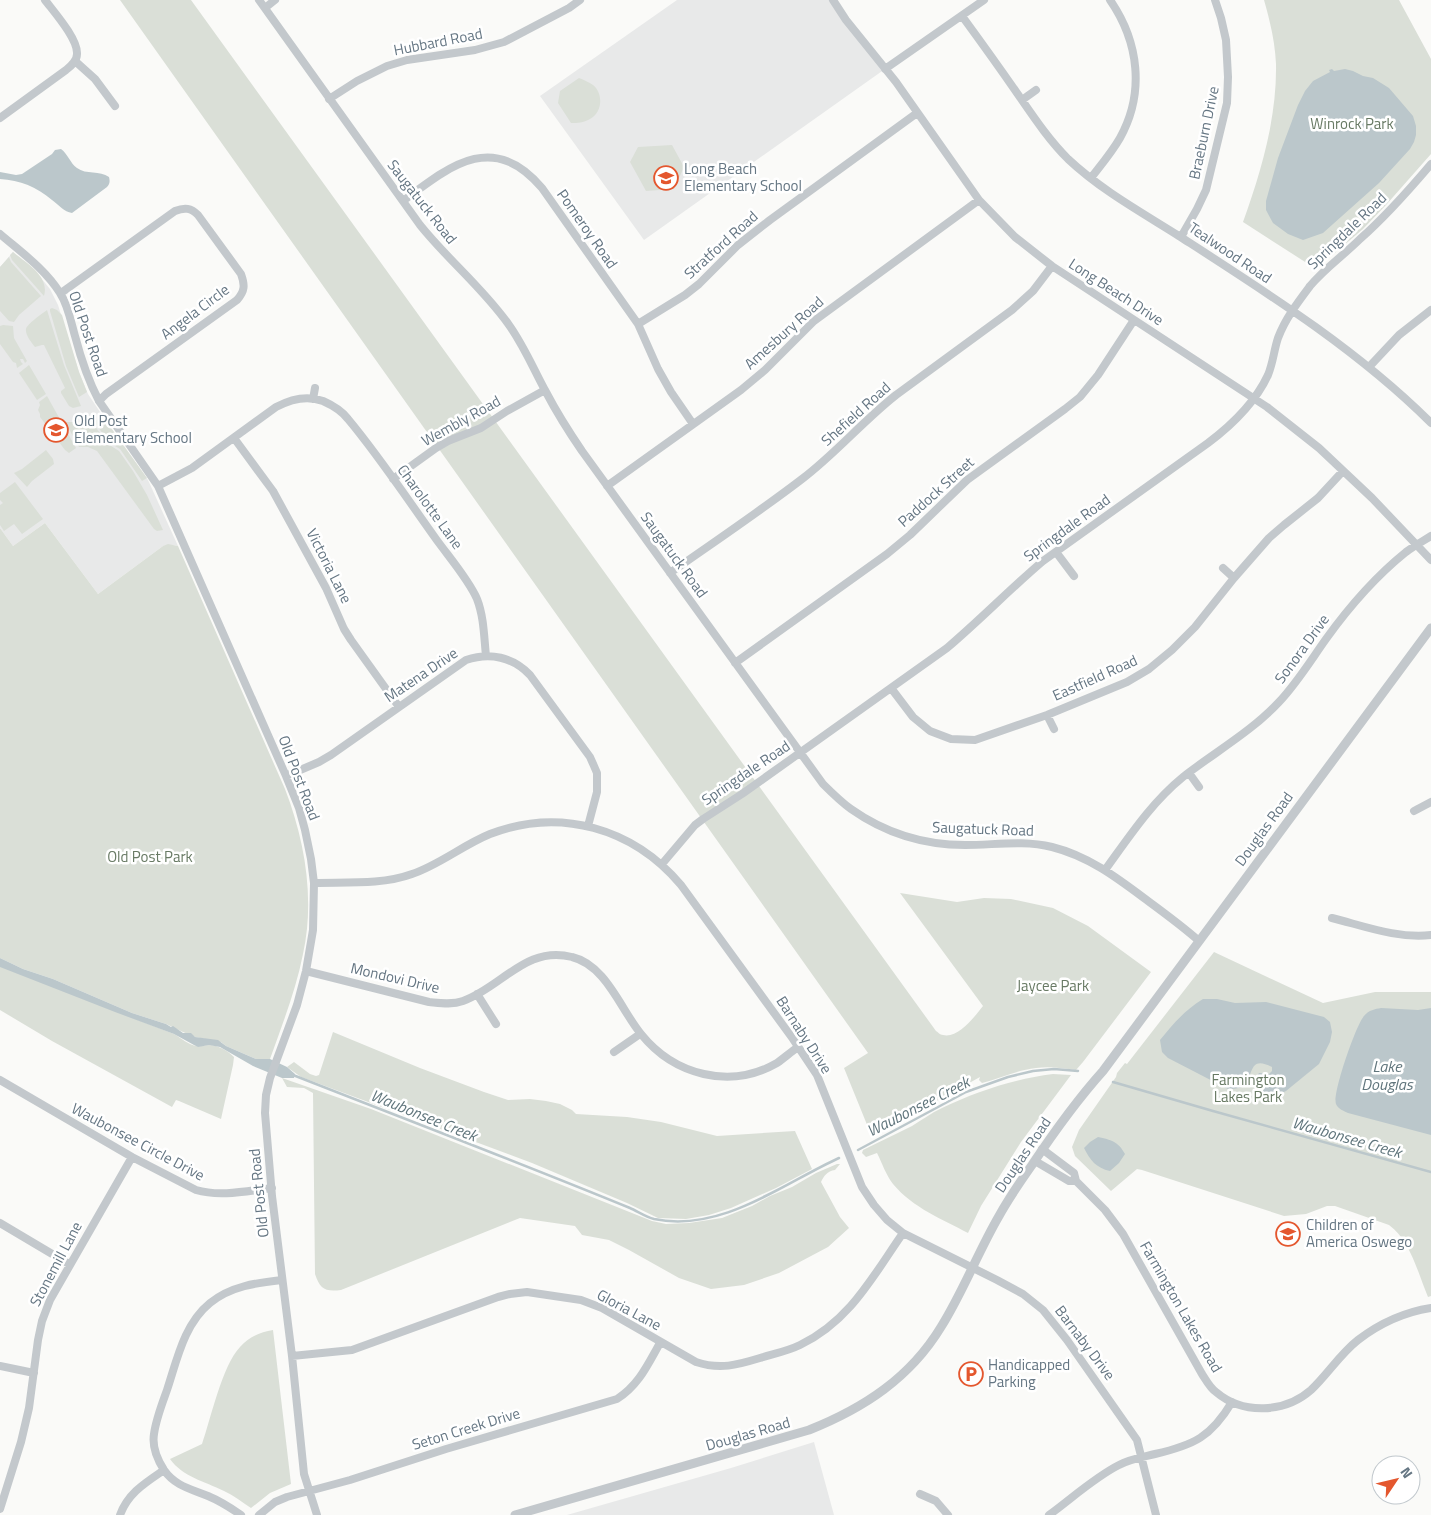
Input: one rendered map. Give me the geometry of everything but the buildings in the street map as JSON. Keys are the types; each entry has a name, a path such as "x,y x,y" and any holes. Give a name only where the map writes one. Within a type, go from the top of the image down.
{"street":[{"path":"0,118 66,70 75,61 77,53 72,39 45,0"},
{"name":"Saugatuck Road","path":"259,0 437,246 477,285 509,326 524,348 564,424 823,784 851,809 882,828 911,838 940,844 966,845 1012,842 1050,847 1069,852 1105,870 1198,940"},
{"path":"265,8 276,0"},
{"name":"Hubbard Road","path":"329,99 357,80 387,66 407,60 475,50 504,42 569,8 580,0"},
{"name":"Long Beach Drive","path":"833,0 979,200 1015,237 1052,266 1254,398 1319,448 1372,498 1431,560"},
{"path":"885,69 984,0"},
{"path":"1091,178 1121,137 1135,100 1136,74 1129,35 1121,15 1110,0"},
{"name":"Braeburn Drive","path":"1181,237 1206,190 1227,103 1226,40 1222,20 1214,0"},
{"name":"Tealwood Road","path":"962,16 1022,100 1067,158 1123,202 1181,237 1325,333 1369,367 1431,423"},
{"path":"75,61 95,78 115,106"},
{"path":"1022,100 1036,90"},
{"name":"Stratford Road","path":"638,324 699,284 738,245 762,226 917,113"},
{"name":"Pomeroy Road","path":"403,201 445,172 467,160 488,158 511,162 531,176 542,188 638,324 667,384 693,424"},
{"name":"Springdale Road","path":"662,864 695,825 891,688 968,630 1026,575 1217,436 1238,418 1254,398 1269,373 1279,337 1292,311 1310,286 1376,224 1431,164"},
{"path":"1424,172 1431,179"},
{"name":"Amesbury Road","path":"607,486 741,390 765,370 814,321 979,200"},
{"name":"Angela Circle","path":"61,294 181,208 194,210 241,274 244,282 244,288 237,300 106,394 99,401"},
{"name":"Old Post Road","path":"0,234 46,274 61,294 66,304 86,373 99,401 158,486 286,776 299,808 305,830 314,884 314,930 297,1005 270,1078 265,1113 304,1474 308,1492 317,1515"},
{"name":"Shefield Road","path":"670,573 801,480 896,395 1012,310 1033,291 1052,266"},
{"path":"1369,367 1400,335 1431,310"},
{"name":"Paddock Street","path":"736,663 886,554 910,535 973,475 1067,408 1094,381 1134,320"},
{"path":"158,486 184,473 276,407 287,401 313,398 315,388"},
{"name":"Wembly Road","path":"393,479 436,448 448,441 481,428 545,390"},
{"name":"Charolotte Lane","path":"313,398 330,404 343,414 393,479 476,596 483,621 486,656"},
{"name":"Victoria Lane","path":"234,438 273,491 326,588 344,629 399,707"},
{"name":"Eastfield Road","path":"891,688 912,717 930,731 951,738 975,740 1047,715 1127,682 1148,670 1172,650 1195,627 1269,538 1313,502 1343,471"},
{"name":"Sonora Drive","path":"1105,870 1137,825 1160,798 1189,773 1243,734 1272,710 1354,602 1407,551 1431,536"},
{"path":"1056,552 1074,576"},
{"path":"1223,568 1234,578"},
{"name":"Douglas Road","path":"515,1515 809,1430 847,1414 884,1391 896,1381 920,1356 942,1326 998,1216 1042,1149 1103,1071 1198,940 1431,628"},
{"name":"Matena Drive","path":"286,776 331,755 458,664 466,660 486,656 505,659 524,669 536,682 590,757 597,773 597,792 588,826"},
{"name":"Eastfield Road","path":"1047,715 1054,729"},
{"path":"1189,773 1198,787"},
{"path":"1414,811 1431,802"},
{"name":"Barnaby Drive","path":"314,884 382,880 412,874 478,839 496,832 519,825 554,822 588,826 615,835 639,848 662,864 681,885 817,1075 862,1187 874,1205 886,1220 903,1232 1024,1294 1043,1310 1067,1340 1137,1440 1156,1515"},
{"path":"1332,918 1401,935 1431,935"},
{"name":"Mondovi Drive","path":"306,971 429,1002 456,1002 477,994 536,958 552,954 574,957 600,974 640,1034 656,1051 676,1065 711,1076 740,1075 758,1071 777,1062 798,1047"},
{"path":"477,994 496,1024"},
{"path":"614,1052 640,1034"},
{"name":"Waubonsee Circle Drive","path":"0,1080 182,1184 206,1193 218,1194 272,1188"},
{"name":"Farmington Lakes Road","path":"1042,1149 1074,1173 1076,1181 1100,1205 1123,1234 1202,1374 1216,1392 1232,1402 1251,1407 1267,1408 1276,1407 1294,1400 1311,1390 1348,1350 1377,1328 1400,1316 1431,1308"},
{"name":"Stonemill Lane","path":"0,1509 4,1485 21,1442 29,1408 42,1321 50,1300 69,1264 132,1157"},
{"name":"Farmington Lakes Road","path":"1035,1161 1068,1181 1076,1181"},
{"path":"0,1224 69,1264"},
{"name":"Gloria Lane","path":"292,1356 352,1350 496,1298 527,1292 581,1300 602,1308 696,1362 720,1367 744,1363 800,1345 828,1328 862,1294 903,1232"},
{"path":"242,1515 223,1503 177,1484 164,1470 158,1460 154,1444 154,1434 183,1340 200,1312 220,1296 247,1284 282,1280"},
{"name":"Seton Creek Drive","path":"259,1515 274,1502 287,1497 617,1398 625,1394 641,1377 660,1343"},
{"path":"0,1366 34,1373"},
{"path":"1050,1515 1118,1466 1142,1456 1181,1448 1199,1440 1223,1416 1232,1402"},
{"path":"120,1515 127,1499 136,1490 164,1470"},
{"path":"920,1494 936,1501 948,1515"}],"shaded area":[{"name":"Long Beach Elementary School","path":"677,0 833,0 885,69 644,240 540,96"},
{"name":"Old Post Elementary School","path":"13,252 36,272 50,289 58,305 79,372 88,394 148,480 178,546 163,546 98,594 45,523 13,546 0,528 0,267"},
{"path":"814,1442 834,1515 567,1515 731,1468"}],"green space":[{"name":"Jaycee Park","path":"120,0 191,0 936,1031 942,1035 954,1034 966,1026 983,1006 900,893 957,902 984,898 1011,899 1053,908 1088,926 1151,972 1076,1070 1051,1067 1036,1068 982,1083 979,1080 980,1077 872,1137 844,1068 868,1053"},
{"name":"Winrock Park","path":"1264,0 1399,0 1431,59 1431,154 1363,229 1316,269 1243,222 1267,144 1276,84 1276,64 1272,32"},
{"path":"579,78 597,89 600,103 597,112 590,119 580,123 571,123 558,103 560,91"},
{"path":"672,145 684,167 674,189 646,191 630,162 638,147"},
{"path":"13,252 30,265 40,276 44,282 44,296 12,260 10,255"},
{"path":"9,257 11,262 41,296 19,315 14,322 9,321 0,311 0,267"},
{"path":"52,308 62,315 87,392 79,397 66,366 50,311"},
{"path":"47,310 64,365 81,406 73,408 69,406 61,393 65,388 44,345 35,347 27,334 26,329 29,324"},
{"path":"0,326 13,326 14,338 27,361 25,363 23,359 20,359 23,364 17,368 16,363 13,362 0,344"},
{"path":"29,365 46,394 37,400 19,373"},
{"path":"47,396 76,448 69,453 40,417 38,410 39,402"},
{"path":"101,417 106,421 147,478 142,481 120,449 110,443 94,422"},
{"path":"89,418 108,444 119,451 133,471 147,495 163,530 157,531 154,529 97,451 88,447 79,447 65,422 78,422"},
{"path":"46,450 53,459 54,464 27,487 14,473"},
{"path":"15,482 43,519 22,534 14,524 4,531 0,525 0,505 3,503 0,500 0,493"},
{"name":"Old Post Park","path":"45,523 98,594 163,546 168,544 178,546 285,789 303,850 308,891 308,912 303,954 297,981 270,1059 256,1059 221,1042 195,1037 166,1024 132,1013 53,979 23,969 0,958 0,528 13,546"},
{"name":"Farmington Lakes Park","path":"1214,952 1323,1003 1375,992 1431,992 1431,1296 1428,1297 1403,1239 1389,1225 1335,1206 1327,1206 1306,1214 1284,1216 1137,1169 1111,1191 1075,1156 1072,1147 1079,1130 1117,1073 1125,1063 1127,1064"},
{"path":"0,966 174,1034 193,1045 212,1045 229,1053 234,1057 221,1119 176,1100 172,1107 0,1010"},
{"path":"333,1032 420,1068 508,1100 530,1099 546,1101 560,1104 576,1114 627,1117 661,1122 717,1136 795,1131 812,1169 776,1188 731,1208 709,1215 686,1219 658,1218 532,1163 301,1077 287,1067 294,1062 310,1074 319,1075"},
{"path":"1053,1074 1071,1075 1021,1142 981,1206 968,1233 909,1200 893,1184 877,1153 866,1157 862,1153 863,1150 912,1126 938,1110 969,1096 1010,1082"},
{"path":"282,1078 371,1109 652,1221 666,1224 722,1218 792,1187 816,1173 840,1164 835,1170 826,1174 821,1182 840,1217 849,1228 828,1247 779,1273 744,1285 711,1289 679,1278 609,1240 582,1235 575,1226 520,1218 341,1290 327,1290 321,1286 315,1274 313,1093 304,1088 287,1087"},
{"path":"273,1330 291,1484 270,1493 251,1508 227,1493 194,1478 181,1470 170,1459 202,1444 222,1379 234,1356 243,1343 259,1334"}],"water":[{"path":"1332,69 1334,71 1345,69 1353,71 1373,78 1389,88 1413,116 1416,135 1410,149 1379,183 1323,233 1303,240 1288,234 1273,223 1266,210 1266,201 1278,158 1305,91 1313,81"},
{"path":"61,149 77,168 109,177 107,187 72,213 64,210 34,188 14,181 0,179 0,172 16,175 22,174 55,150"},
{"path":"0,958 132,1013 171,1027 173,1026 183,1033 191,1033 195,1037 218,1040 226,1046 256,1059 270,1059 287,1067 295,1074 294,1078 282,1078 253,1066 220,1047 209,1045 198,1047 174,1034 0,967"},
{"path":"1203,999 1217,999 1235,1003 1266,1002 1324,1017 1330,1022 1332,1032 1330,1042 1319,1064 1286,1091 1278,1095 1258,1092 1254,1088 1253,1082 1259,1073 1269,1074 1272,1071 1272,1067 1259,1063 1253,1067 1244,1085 1228,1089 1168,1058 1162,1052 1160,1040 1180,1018"},
{"name":"Lake Douglas","path":"1381,1008 1418,1010 1431,1008 1431,1135 1348,1113 1340,1109 1336,1104 1341,1074 1360,1022 1368,1012"},
{"path":"1098,1137 1114,1142 1120,1146 1125,1154 1110,1171 1094,1163 1084,1148"}],"waterway":[{"name":"Waubonsee Creek","path":"858,1150 966,1092 1008,1077 1033,1071 1054,1069 1078,1071"},
{"name":"Waubonsee Creek","path":"293,1075 546,1174 654,1219 679,1221 703,1219 727,1213 750,1204 839,1158"},
{"name":"Waubonsee Creek","path":"1113,1082 1431,1172"}],"place":[{"name":"Long Beach Elementary School","path":"666,178"},
{"name":"Old Post Elementary School","path":"56,430"},
{"name":"Children of America Oswego","path":"1288,1234"},
{"name":"Handicapped Parking","path":"971,1374"}]}
